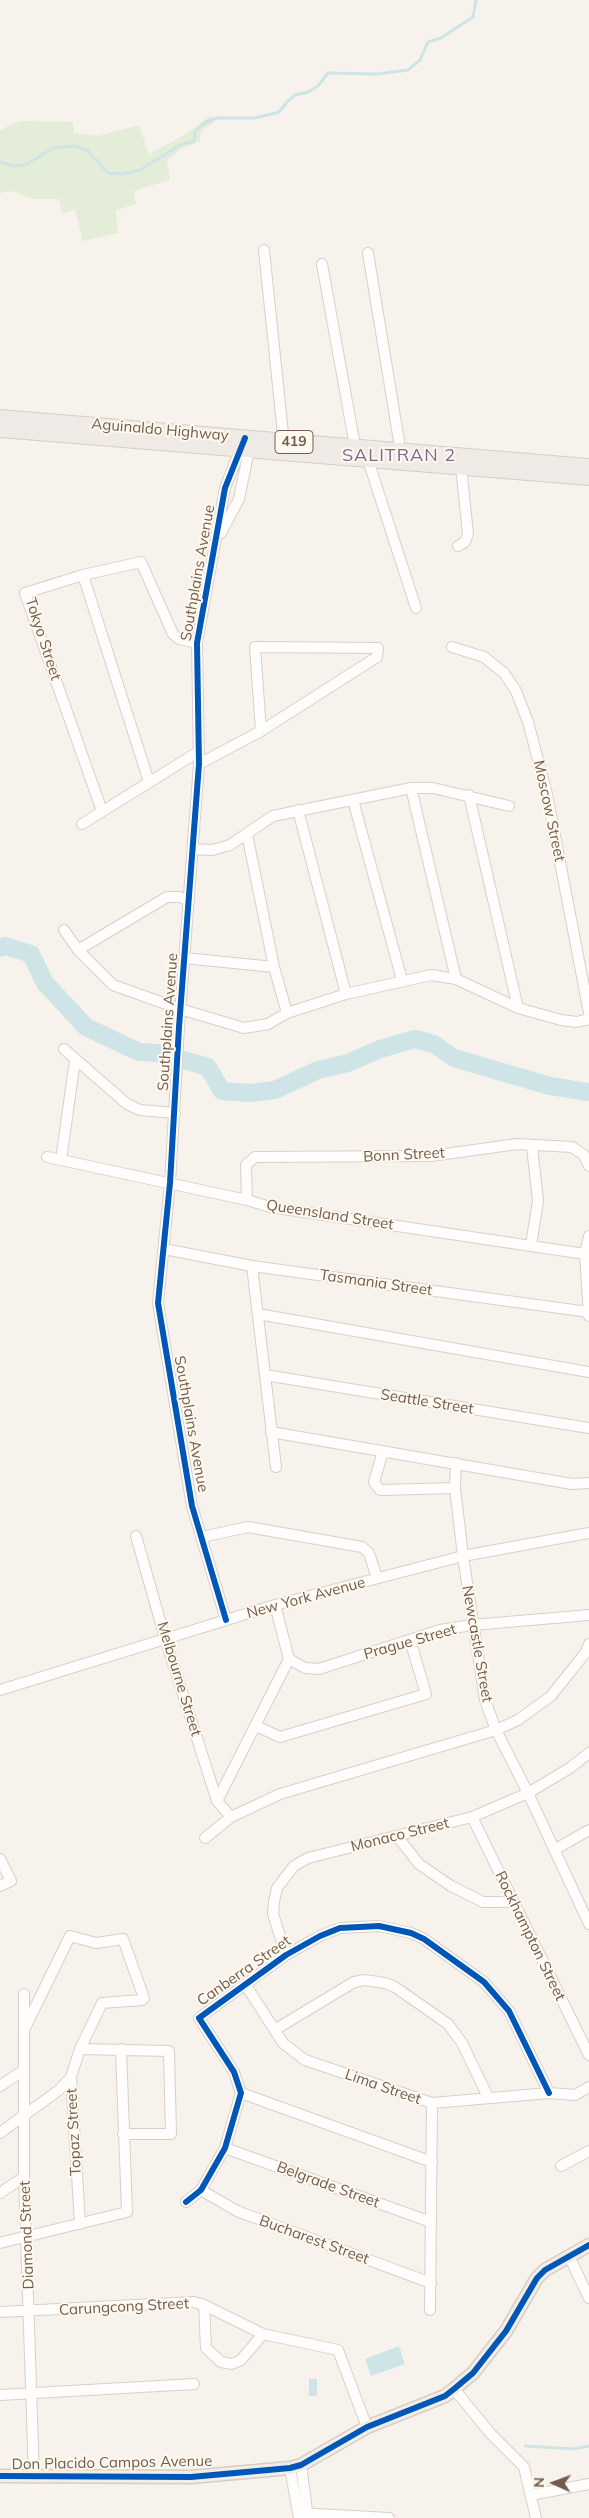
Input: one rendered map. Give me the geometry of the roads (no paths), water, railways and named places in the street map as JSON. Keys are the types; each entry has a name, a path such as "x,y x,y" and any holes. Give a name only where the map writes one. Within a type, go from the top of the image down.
{"highway":[{"name":"Aguinaldo Highway","path":"0,417 245,445"},
{"name":"Aguinaldo Highway","path":"0,430 282,447 355,446 589,466"},
{"name":"Aguinaldo Highway","path":"282,447 368,460 589,478"}],"main road":[{"name":"Don Placido Campos Avenue","path":"0,2476 191,2477 296,2466 367,2427 445,2396 474,2372 506,2331 536,2278 545,2270 589,2245"}],"street":[{"path":"264,250 282,447"},
{"path":"368,253 399,441 398,450"},
{"path":"322,264 355,446"},
{"name":"Southplains Avenue","path":"226,1620 192,1506 158,1303 170,1184 180,1009 199,764 197,643 218,541 225,488 245,445"},
{"name":"Southplains Avenue","path":"218,541 238,499 245,445"},
{"path":"368,460 416,608"},
{"path":"458,546 465,542 468,534 461,467"},
{"name":"Tokyo Street","path":"102,811 25,593 83,575 141,562 174,636 197,643"},
{"path":"83,575 149,782"},
{"path":"199,764 261,731 377,656 378,648 255,647 261,731"},
{"name":"Moscow Street","path":"452,647 484,657 504,673 516,691 528,722 548,794 589,1012"},
{"path":"82,824 198,752"},
{"path":"193,849 220,848 230,845 273,816 411,788 433,788 509,806"},
{"path":"411,788 456,980"},
{"path":"469,795 518,1008"},
{"path":"353,800 402,980"},
{"path":"298,810 346,994"},
{"path":"247,834 274,967 287,1013"},
{"path":"78,950 167,897 180,896 189,901"},
{"path":"64,930 78,950 112,985 180,1009 244,1028 268,1024 287,1013 346,994 430,975 456,980 518,1008 561,1020 576,1022 589,1019"},
{"path":"184,958 274,967"},
{"path":"64,1049 127,1104 140,1110 175,1113"},
{"path":"61,1160 75,1060"},
{"name":"Bonn Street","path":"247,1200 246,1165 255,1157 430,1156 503,1145 572,1147 584,1155 589,1166"},
{"path":"531,1245 538,1201 532,1147"},
{"name":"Queensland Street","path":"47,1157 247,1200 270,1207 585,1254"},
{"path":"589,1236 585,1254 589,1317"},
{"name":"Tasmania Street","path":"164,1249 252,1266 588,1312"},
{"path":"252,1266 276,1467"},
{"path":"258,1314 589,1372"},
{"name":"Seattle Street","path":"265,1375 589,1428"},
{"path":"272,1432 572,1484 589,1483"},
{"path":"383,1452 374,1482 380,1490 455,1488"},
{"name":"Newcastle Street","path":"456,1463 455,1488 463,1556 472,1625 485,1700 496,1730 528,1793 589,1924"},
{"path":"202,1537 248,1527 362,1547 369,1553 377,1578"},
{"name":"New York Avenue","path":"0,1690 275,1605 463,1556 589,1533"},
{"name":"Melbourne Street","path":"136,1536 165,1638 217,1801 231,1816"},
{"path":"217,1801 289,1658 275,1605"},
{"name":"Prague Street","path":"289,1658 305,1668 319,1668 440,1630 472,1625 589,1615"},
{"path":"256,1726 280,1737 426,1694 410,1640"},
{"path":"205,1838 231,1816 280,1794 496,1730 518,1720 551,1696 586,1652 589,1644"},
{"name":"Monaco Street","path":"286,1955 273,1914 277,1888 294,1866 308,1858 472,1816 528,1793 570,1768 589,1754"},
{"name":"Rockhampton Street","path":"472,1816 589,2055"},
{"path":"554,1850 589,1830"},
{"path":"397,1836 420,1864 451,1886 483,1902 513,1902"},
{"path":"0,1859 11,1882 0,1886"},
{"name":"Canberra Street","path":"241,2093 234,2072 199,2018 286,1955 320,1936 340,1928 360,1925 398,1928 424,1939 471,1972 494,1992 509,2011 549,2093"},
{"name":"Topaz Street","path":"25,2028 70,1936 96,1943 123,1939 144,1998 102,2003 80,2049 71,2077 80,2224"},
{"path":"276,2029 354,1982 365,1980 395,1986 448,2024 462,2043 488,2097"},
{"name":"Lima Street","path":"245,1984 276,2029 283,2043 305,2060 432,2103 549,2093 575,2095 589,2087"},
{"name":"Diamond Street","path":"24,1994 24,2177 33,2393 34,2476"},
{"path":"80,2049 169,2051 171,2134 123,2134"},
{"path":"0,2243 27,2238 126,2212 121,2050"},
{"path":"0,2086 24,2070"},
{"path":"0,2133 59,2090 71,2077"},
{"path":"186,2202 201,2190 225,2148 241,2093 432,2162"},
{"path":"430,2310 432,2103"},
{"name":"Belgrade Street","path":"225,2148 432,2222"},
{"path":"561,2166 589,2151"},
{"path":"0,2193 24,2177"},
{"name":"Bucharest Street","path":"201,2190 237,2211 431,2283"},
{"path":"569,2256 589,2298"},
{"name":"Carungcong Street","path":"0,2312 194,2302 204,2305 263,2334 338,2350 367,2427"},
{"path":"204,2305 206,2348 221,2362 232,2364 242,2360 263,2334"},
{"path":"0,2395 194,2384"},
{"path":"454,2389 491,2434 524,2467 536,2518"},
{"path":"296,2466 303,2516 389,2518"},
{"path":"531,2495 589,2484"}],"waterway":[{"path":"0,162 13,166 25,165 54,148 75,146 88,151 108,173 123,174 140,170 180,145 194,141 195,131 204,123 217,118 255,118 279,112 295,95 308,92 318,86 328,73 377,74 408,70 420,60 428,42 441,38 473,17 476,0"},
{"path":"0,948 5,946 31,954 45,983 86,1027 139,1052 159,1053 208,1067 222,1091 250,1093 275,1090 318,1070 348,1063 380,1049 415,1039 434,1044 454,1058 550,1086 589,1092"},
{"path":"525,2446 574,2449 589,2446"}],"district":[{"name":"SALITRAN 2","path":"399,456"}]}
